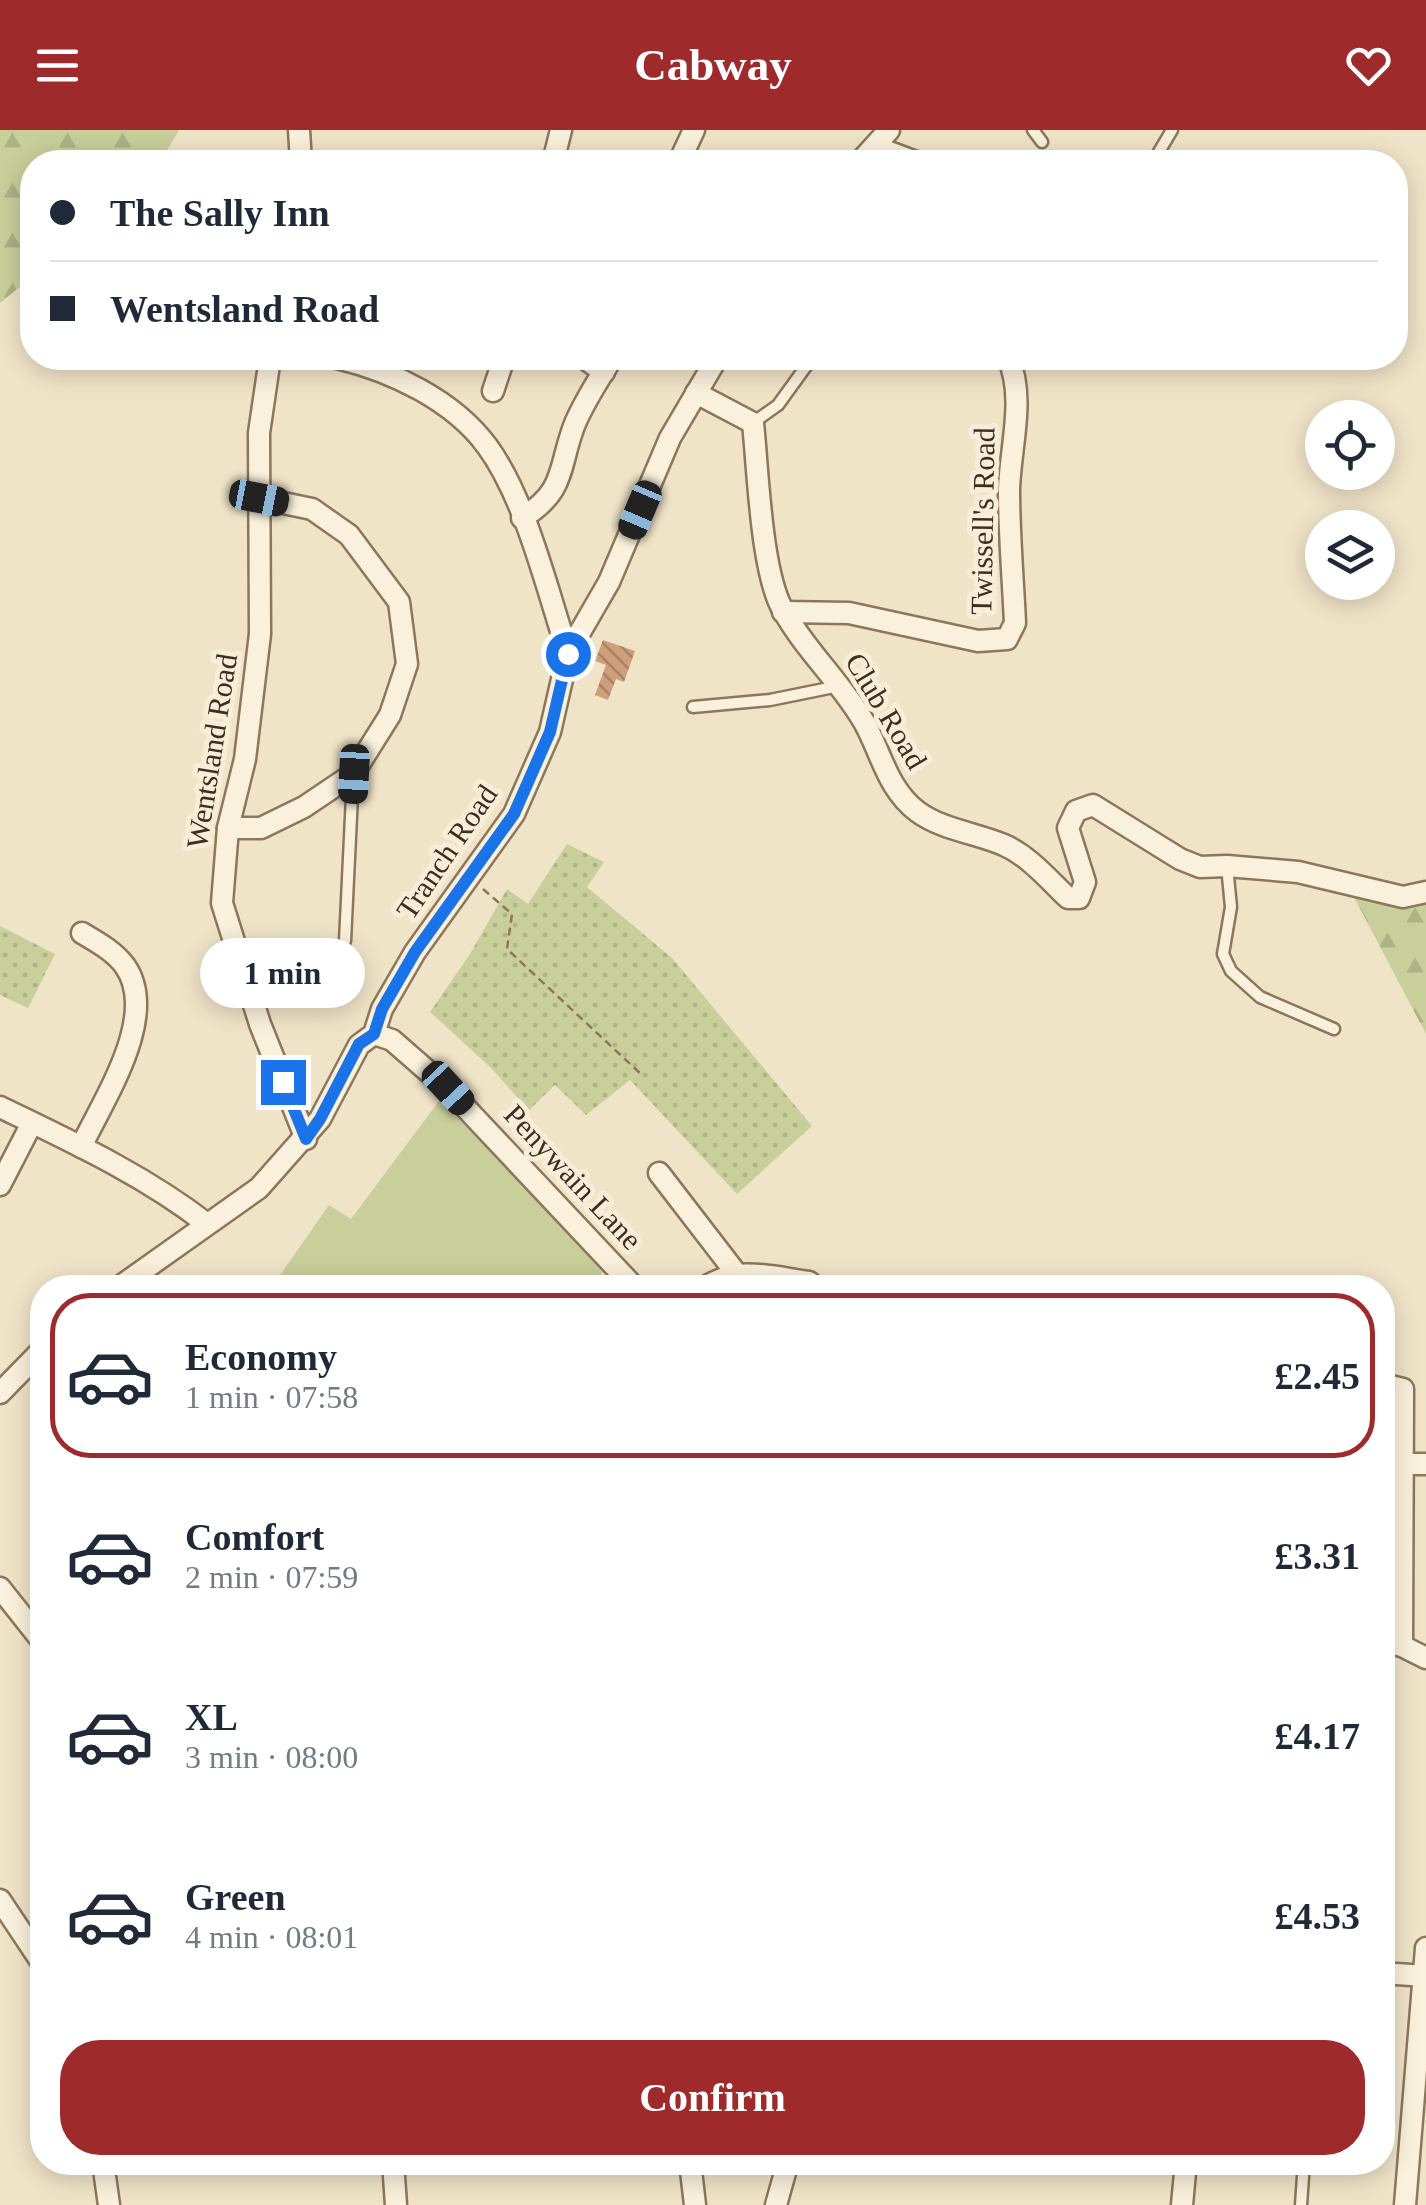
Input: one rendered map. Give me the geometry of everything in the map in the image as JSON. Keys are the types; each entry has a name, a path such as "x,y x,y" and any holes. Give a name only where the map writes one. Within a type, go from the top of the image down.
{"street":[{"path":"872,150 889,130"},
{"name":"Wentsland Road","path":"268,370 258,434 260,634 245,758 228,828 222,903 260,1024 306,1139"},
{"path":"369,370 428,393 462,419 487,446 522,518 568,654"},
{"path":"493,390 500,370"},
{"path":"522,518 541,506 555,489 575,424 605,370"},
{"name":"Tranch Road","path":"136,1275 259,1188 306,1139 359,1044 374,1034 382,1009 415,952 514,814 550,732 568,654 610,582 670,438 710,370"},
{"name":"Twissell's Road","path":"784,612 849,613 978,642 1007,639 1015,623 1009,493 1015,370"},
{"path":"696,393 753,423"},
{"name":"Club Road","path":"753,423 772,584 784,612 866,725 878,760 918,812 1007,846 1068,898 1079,898 1085,882 1068,828 1076,811 1093,804 1180,859 1200,867 1298,872 1403,897 1426,892"},
{"path":"228,828 261,828 304,807 354,774 390,714 407,664 398,602 349,535 312,509 259,498"},
{"path":"81,1147 134,1035 137,1012 135,988 125,966 107,948 82,933"},
{"name":"Penywain Lane","path":"374,1034 392,1040 448,1088 623,1275"},
{"path":"0,1107 166,1192 207,1224"},
{"path":"0,1185 32,1123"},
{"path":"658,1173 736,1273"},
{"path":"727,1275 752,1275"},
{"path":"0,1393 30,1362"},
{"path":"1395,1387 1403,1389 1402,1464 1395,1478"},
{"path":"1402,1464 1426,1464"},
{"path":"0,1588 30,1611"},
{"path":"1395,1645 1426,1658"},
{"path":"0,1900 30,1944"},
{"path":"1405,2205 1416,2182 1426,1948"},
{"path":"1395,1974 1425,1976"},
{"path":"105,2175 109,2205"},
{"path":"394,2175 396,2205"},
{"path":"692,2175 695,2205"},
{"path":"776,2205 784,2175"},
{"path":"1182,2205 1185,2175"}],"lane":[{"path":"1033,130 1042,142"},
{"path":"753,423 778,405 803,370"},
{"path":"693,707 770,700 840,686"},
{"path":"345,941 354,774"},
{"path":"1227,866 1231,907 1224,954 1231,971 1260,998 1334,1029"},
{"path":"1301,2205 1303,2175"}],"path":[{"path":"469,876 512,914 507,949 642,1075"}],"green space":[{"path":"0,130 179,130 167,150 20,150 20,287 0,303"},
{"path":"567,844 604,862 587,887 672,958 812,1126 737,1194 630,1080 586,1115 555,1085 529,1110 489,1066 430,1012 470,954 507,889 528,904"},
{"path":"1347,884 1426,892 1426,1034"},
{"path":"0,926 55,954 28,1008 0,995"},
{"path":"439,1101 521,1178 602,1272 280,1275 329,1205 351,1219"}],"building":[{"path":"603,640 635,651 624,682 616,679 608,700 595,695 606,665 595,661"}],"route":[{"path":"283,1082 306,1139 359,1044 374,1034 382,1009 415,952 514,814 550,732 568,654"}]}
